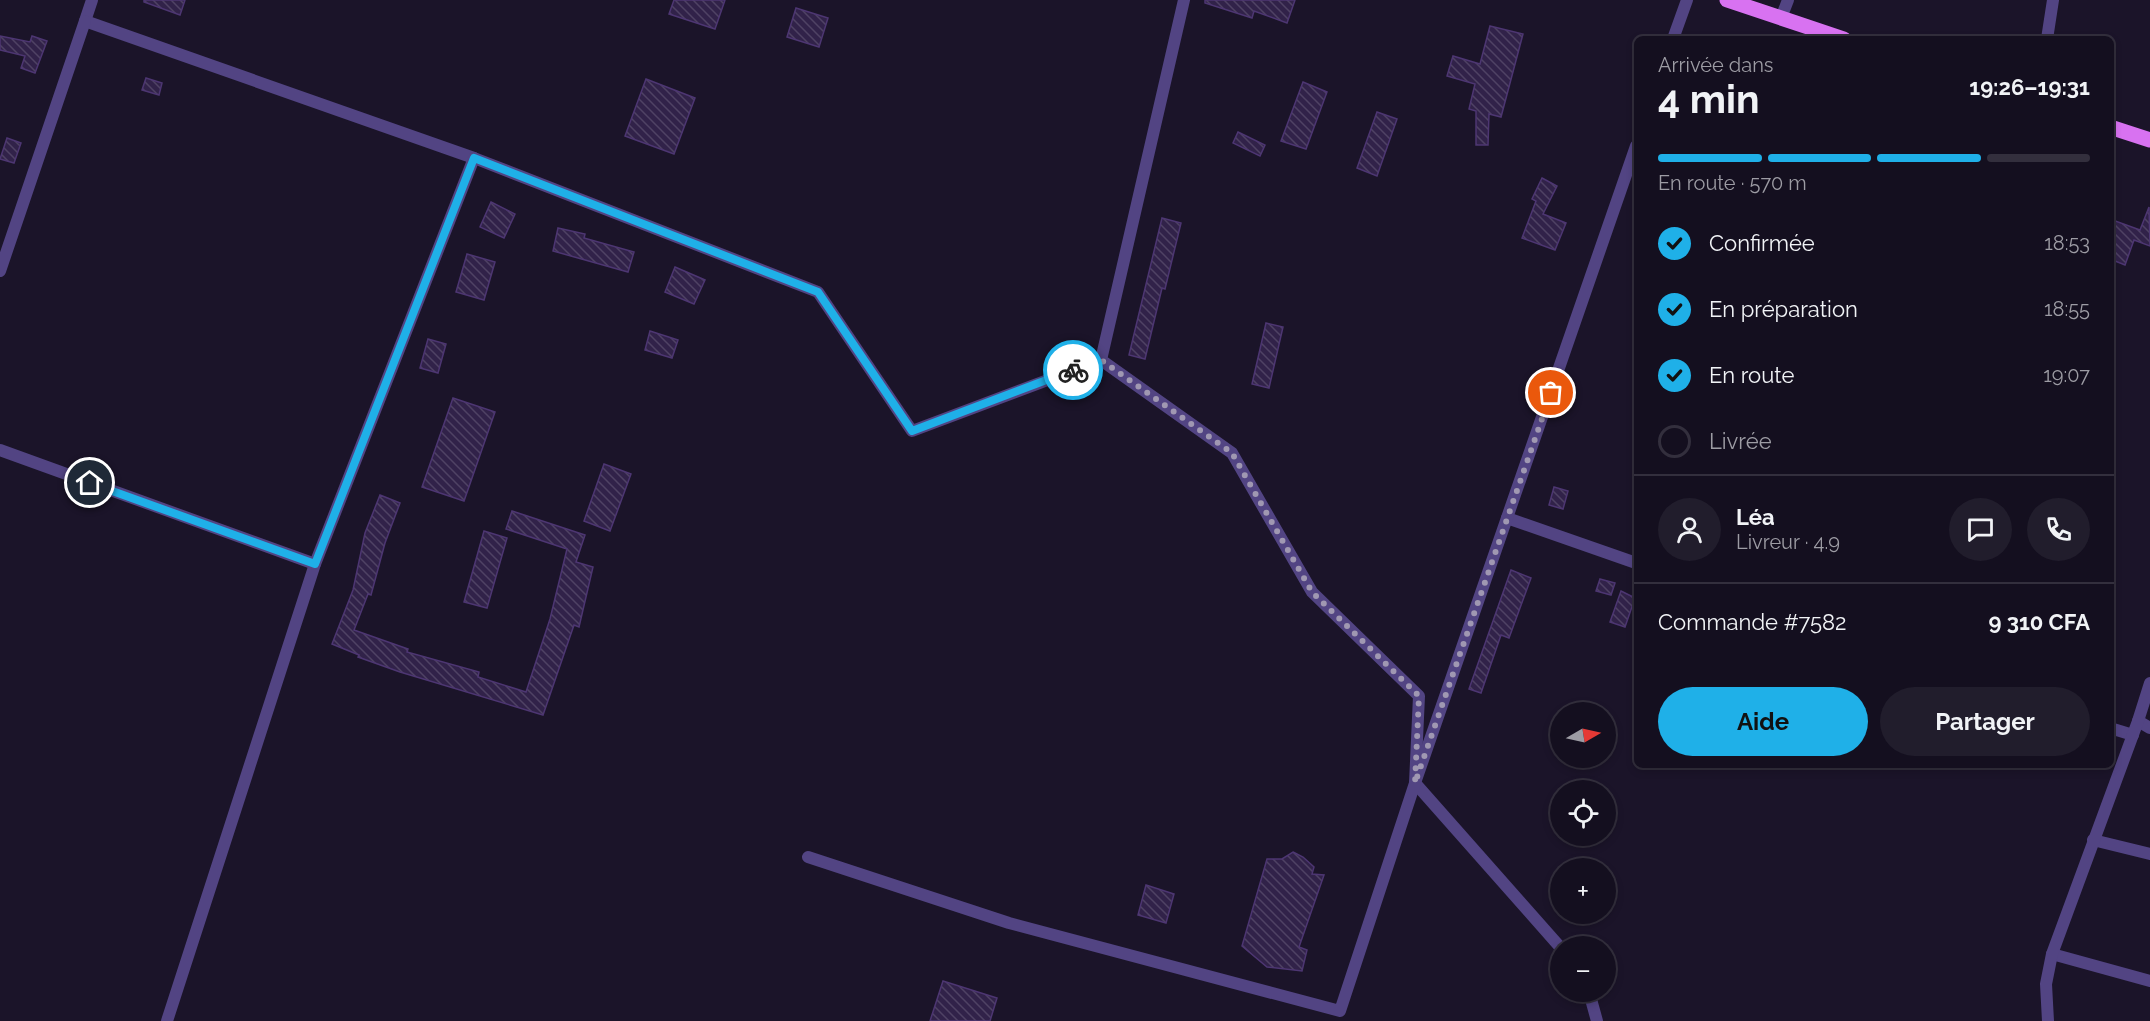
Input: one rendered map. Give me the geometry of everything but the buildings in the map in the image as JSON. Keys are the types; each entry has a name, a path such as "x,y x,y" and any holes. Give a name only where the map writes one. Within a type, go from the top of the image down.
{"main road":[{"path":"1727,0 1835,36"},
{"path":"2114,128 2150,140"}],"street":[{"path":"0,271 92,0"},
{"path":"1101,360 1184,0"},
{"path":"1675,36 1687,0"},
{"path":"1781,18 1788,0"},
{"path":"2047,36 2053,0"},
{"path":"85,21 474,158 818,292 912,431 1101,360"},
{"path":"808,857 1009,923 1342,1016 1415,783 1634,152"},
{"path":"167,1021 315,564 474,158"},
{"path":"1101,360 1232,453 1312,592 1419,696 1415,783 1551,936"},
{"path":"0,450 315,564"},
{"path":"1507,518 1634,562"},
{"path":"2044,1020 2046,984 2052,954 2138,722 2150,683"},
{"path":"2138,722 2150,728"},
{"path":"2114,729 2133,735"},
{"path":"2093,840 2150,854"},
{"path":"2052,954 2150,981"},
{"path":"1592,1002 1597,1021"}],"way so far":[{"path":"1073,370 1101,360 1232,453 1312,592 1419,696 1415,783 1551,393"}],"route":[{"path":"90,483 315,564 474,158 818,292 912,431 1073,370"}]}
